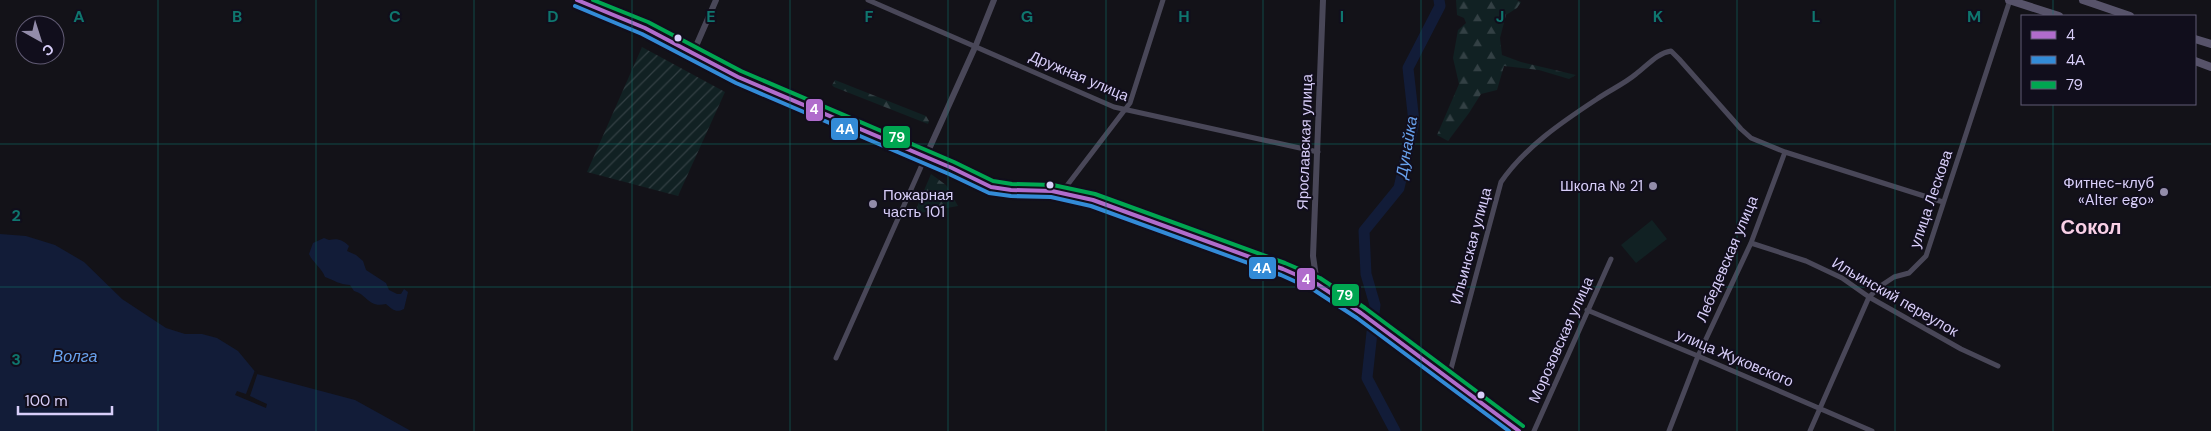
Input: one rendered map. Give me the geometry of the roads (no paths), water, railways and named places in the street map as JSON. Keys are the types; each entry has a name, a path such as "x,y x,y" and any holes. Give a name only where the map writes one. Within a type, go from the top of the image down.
{"main road":[{"path":"2009,0 2056,15"},
{"path":"2083,0 2127,15"},
{"path":"2196,39 2211,44"},
{"path":"2196,61 2211,66"}],"street":[{"path":"577,0 645,28 738,76 1000,189 1062,192 1124,210 1283,269 1317,284 1361,313 1448,380 1519,431"},
{"path":"693,53 716,0"},
{"name":"Дружная улица","path":"868,0 1114,106 1318,152"},
{"path":"836,358 976,45 994,0"},
{"path":"1062,192 1130,104 1163,0"},
{"name":"Ярославская улица","path":"1317,284 1313,256 1323,0"},
{"name":"улица Лескова","path":"1810,431 1869,297 1894,277 1909,273 1926,256 1962,150 2009,0"},
{"name":"Ильинская улица","path":"1448,380 1501,182 1514,163 1537,142 1596,99 1635,75 1662,52 1671,51 1741,130 1751,138 1785,152"},
{"path":"1785,152 1943,202"},
{"name":"Лебедевская улица","path":"1669,431 1698,356 1751,244 1785,152"},
{"name":"Ильинский переулок","path":"1751,244 1806,261 1842,278 1869,297 1961,349 1998,366"},
{"name":"Морозовская улица","path":"1534,431 1611,259"},
{"name":"улица Жуковского","path":"1587,310 1820,407 1872,431"}],"water":[{"name":"Волга","path":"0,234 26,236 55,245 84,262 122,299 166,328 185,334 202,334 217,338 238,351 257,374 355,400 411,431 0,431"},
{"path":"324,238 340,240 347,244 349,246 347,251 363,261 366,270 386,283 389,290 397,294 401,294 404,289 408,292 404,309 397,311 386,304 372,303 354,291 350,285 325,277 309,254 313,243"}],"waterway":[{"name":"Дунайка","path":"1395,431 1367,378 1375,305 1366,274 1364,231 1399,188 1414,122 1408,68 1440,6 1439,0"}],"place":[{"name":"Школа № 21","path":"1653,186"},
{"name":"Фитнес-клуб «Alter ego»","path":"2164,192"},
{"name":"Пожарная часть 101","path":"873,204"}],"district":[{"name":"Сокол","path":"2091,227"}]}
